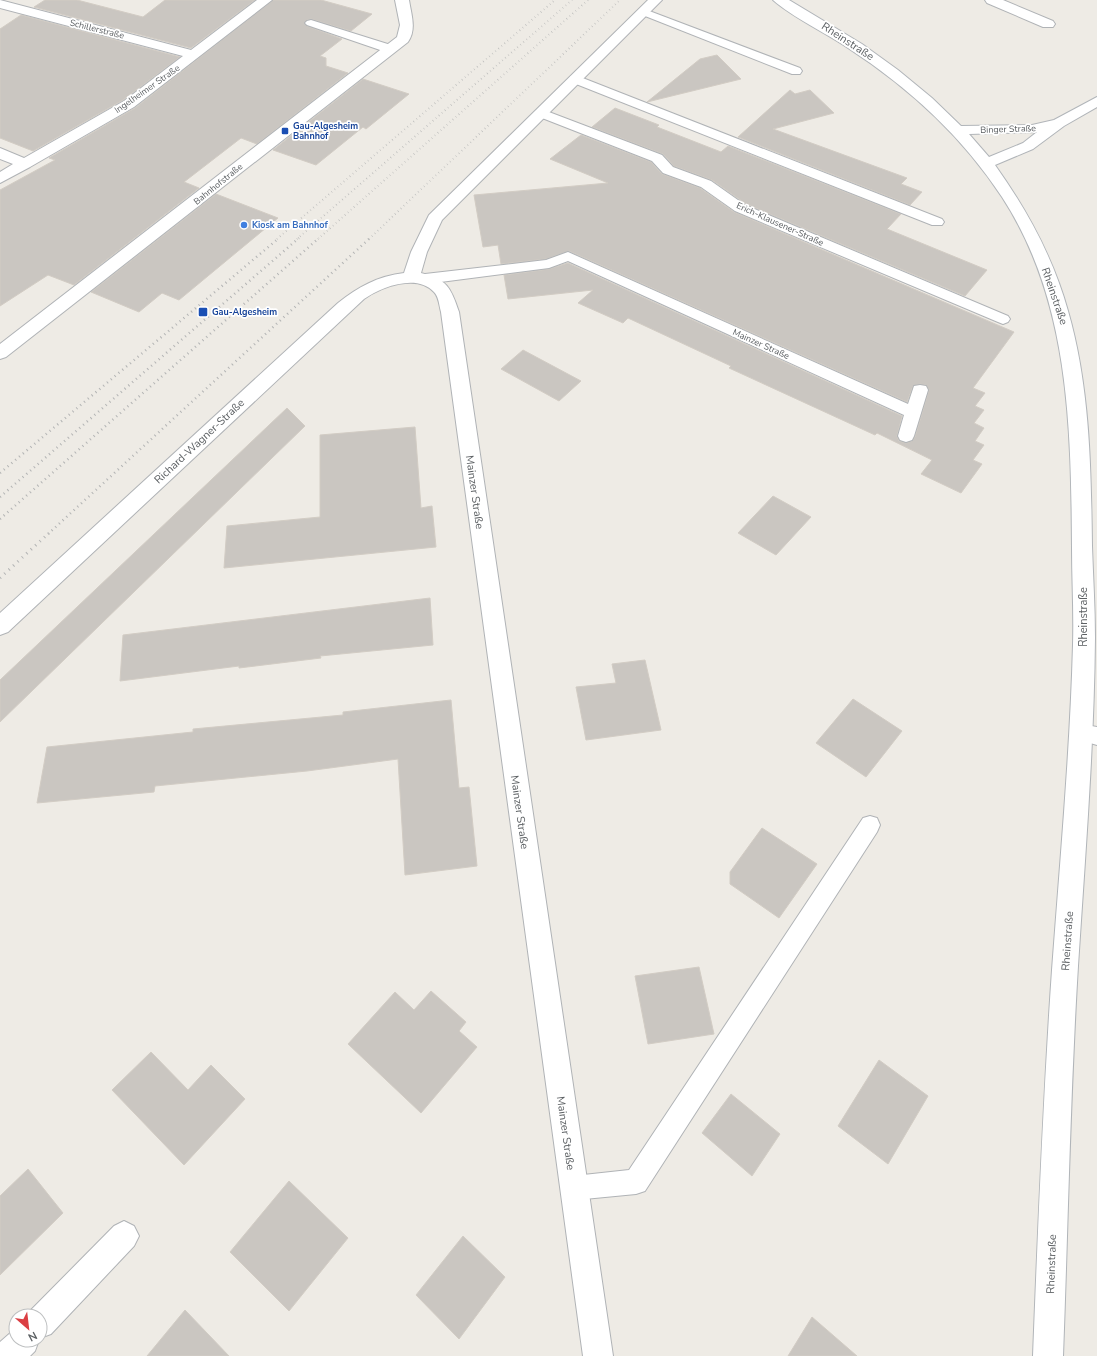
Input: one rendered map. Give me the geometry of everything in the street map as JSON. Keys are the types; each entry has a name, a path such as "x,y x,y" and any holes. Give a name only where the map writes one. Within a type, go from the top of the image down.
{"street":[{"name":"Ingelheimer Straße","path":"0,178 129,104 265,0"},
{"name":"Bahnhofstraße","path":"0,353 202,197 406,35 402,0"},
{"path":"418,279 419,252 435,218 655,0"},
{"name":"Rheinstraße","path":"780,0 859,48 893,72 937,110 985,162 1013,202 1034,240 1050,279 1066,329 1077,393 1081,454 1084,630 1088,734 1058,1076 1048,1356"},
{"path":"992,0 1048,24"},
{"name":"Schillerstraße","path":"11,4 194,55"},
{"name":"Binger Straße","path":"985,162 996,160 1028,146 1060,123 1097,101"},
{"name":"Binger Straße","path":"957,130 1032,129 1060,123"},
{"path":"0,153 24,164"},
{"name":"Richard-Wagner-Straße","path":"0,626 344,306 374,286 393,281 418,279"},
{"name":"Mainzer Straße","path":"418,279 442,290 446,296 450,312 598,1356"},
{"path":"48,1315 124,1236"},
{"path":"8,1356 16,1348"}],"lane":[{"path":"644,12 796,71"},
{"path":"311,23 390,48"},
{"path":"575,79 937,222"},
{"name":"Erich-Klausener-Straße","path":"541,113 657,158 668,170 706,184 740,208 1003,320"},
{"name":"Mainzer Straße","path":"418,279 549,264 568,256 912,412"},
{"path":"906,436 912,412 920,390"},
{"path":"574,1188 636,1182 870,825"}],"building":[{"path":"45,0 77,0 143,17 165,0 255,0 191,48 34,7"},
{"path":"273,0 321,0 372,14 351,31 311,19 304,23 307,26 342,39 320,56 326,58 326,66 348,73 257,144 241,138 184,182 199,188 74,285 48,275 0,306 0,190 55,160 49,158 135,108"},
{"path":"21,15 180,57 123,100 33,151 0,138 0,29"},
{"path":"717,55 741,79 647,102 700,59"},
{"path":"363,79 409,94 366,129 363,127 316,165 273,150"},
{"path":"790,90 795,94 810,90 834,113 773,129 907,178 901,184 922,192 910,205 738,137"},
{"path":"615,108 659,125 657,127 721,152 728,146 901,214 887,229 987,270 965,296 746,204 712,180 674,166 663,154 592,127"},
{"path":"581,135 651,162 662,174 700,188 734,212 1014,332 973,388 985,393 975,406 984,410 974,423 984,428 975,441 984,445 973,460 982,464 961,493 921,474 932,460 877,433 875,435 729,368 731,366 628,318 623,323 578,303 593,290 508,299 504,275 549,269 568,263 902,416 897,436 899,441 906,443 912,441 915,437 929,390 926,385 920,384 913,386 907,402 569,251 546,259 501,264 498,245 483,247 474,195 608,183 550,159"},
{"path":"216,194 278,218 179,300 162,293 139,312 91,292"},
{"path":"523,350 581,381 559,401 501,369"},
{"path":"287,408 305,426 0,722 0,680"},
{"path":"415,427 421,508 432,506 436,547 224,568 227,526 320,517 320,435"},
{"path":"773,496 811,517 776,555 738,533"},
{"path":"430,598 433,645 320,656 321,658 239,668 239,666 120,681 123,635"},
{"path":"645,660 661,730 586,740 576,687 616,683 612,664"},
{"path":"853,699 902,731 866,777 816,743"},
{"path":"451,700 459,788 469,787 477,866 405,875 398,759 307,771 155,786 154,792 37,803 47,747 193,732 193,729 343,715 343,712"},
{"path":"762,828 817,864 779,918 730,884 730,872"},
{"path":"699,967 714,1034 648,1044 635,976"},
{"path":"431,991 466,1022 459,1031 477,1047 421,1113 348,1044 395,992 414,1010"},
{"path":"151,1052 188,1090 211,1065 245,1099 184,1165 112,1090"},
{"path":"879,1060 928,1096 888,1164 838,1126"},
{"path":"731,1094 780,1134 752,1176 702,1133"},
{"path":"28,1169 63,1213 0,1275 0,1196"},
{"path":"289,1181 348,1238 289,1311 230,1252"},
{"path":"463,1236 505,1277 459,1339 416,1295"},
{"path":"185,1310 229,1356 147,1356"},
{"path":"812,1317 857,1356 788,1356"}],"railway":[{"path":"277,239 555,0"},
{"path":"297,239 572,0"},
{"path":"318,239 588,0"},
{"path":"369,239 620,0"},
{"path":"0,473 279,238"},
{"path":"0,497 299,238"},
{"path":"0,519 319,238"},
{"path":"48,534 370,238"},
{"path":"0,578 49,533"}],"place":[{"name":"Gau-Algesheim Bahnhof","path":"285,131"},
{"name":"Kiosk am Bahnhof","path":"244,225"},
{"name":"Gau-Algesheim","path":"203,312"}]}
